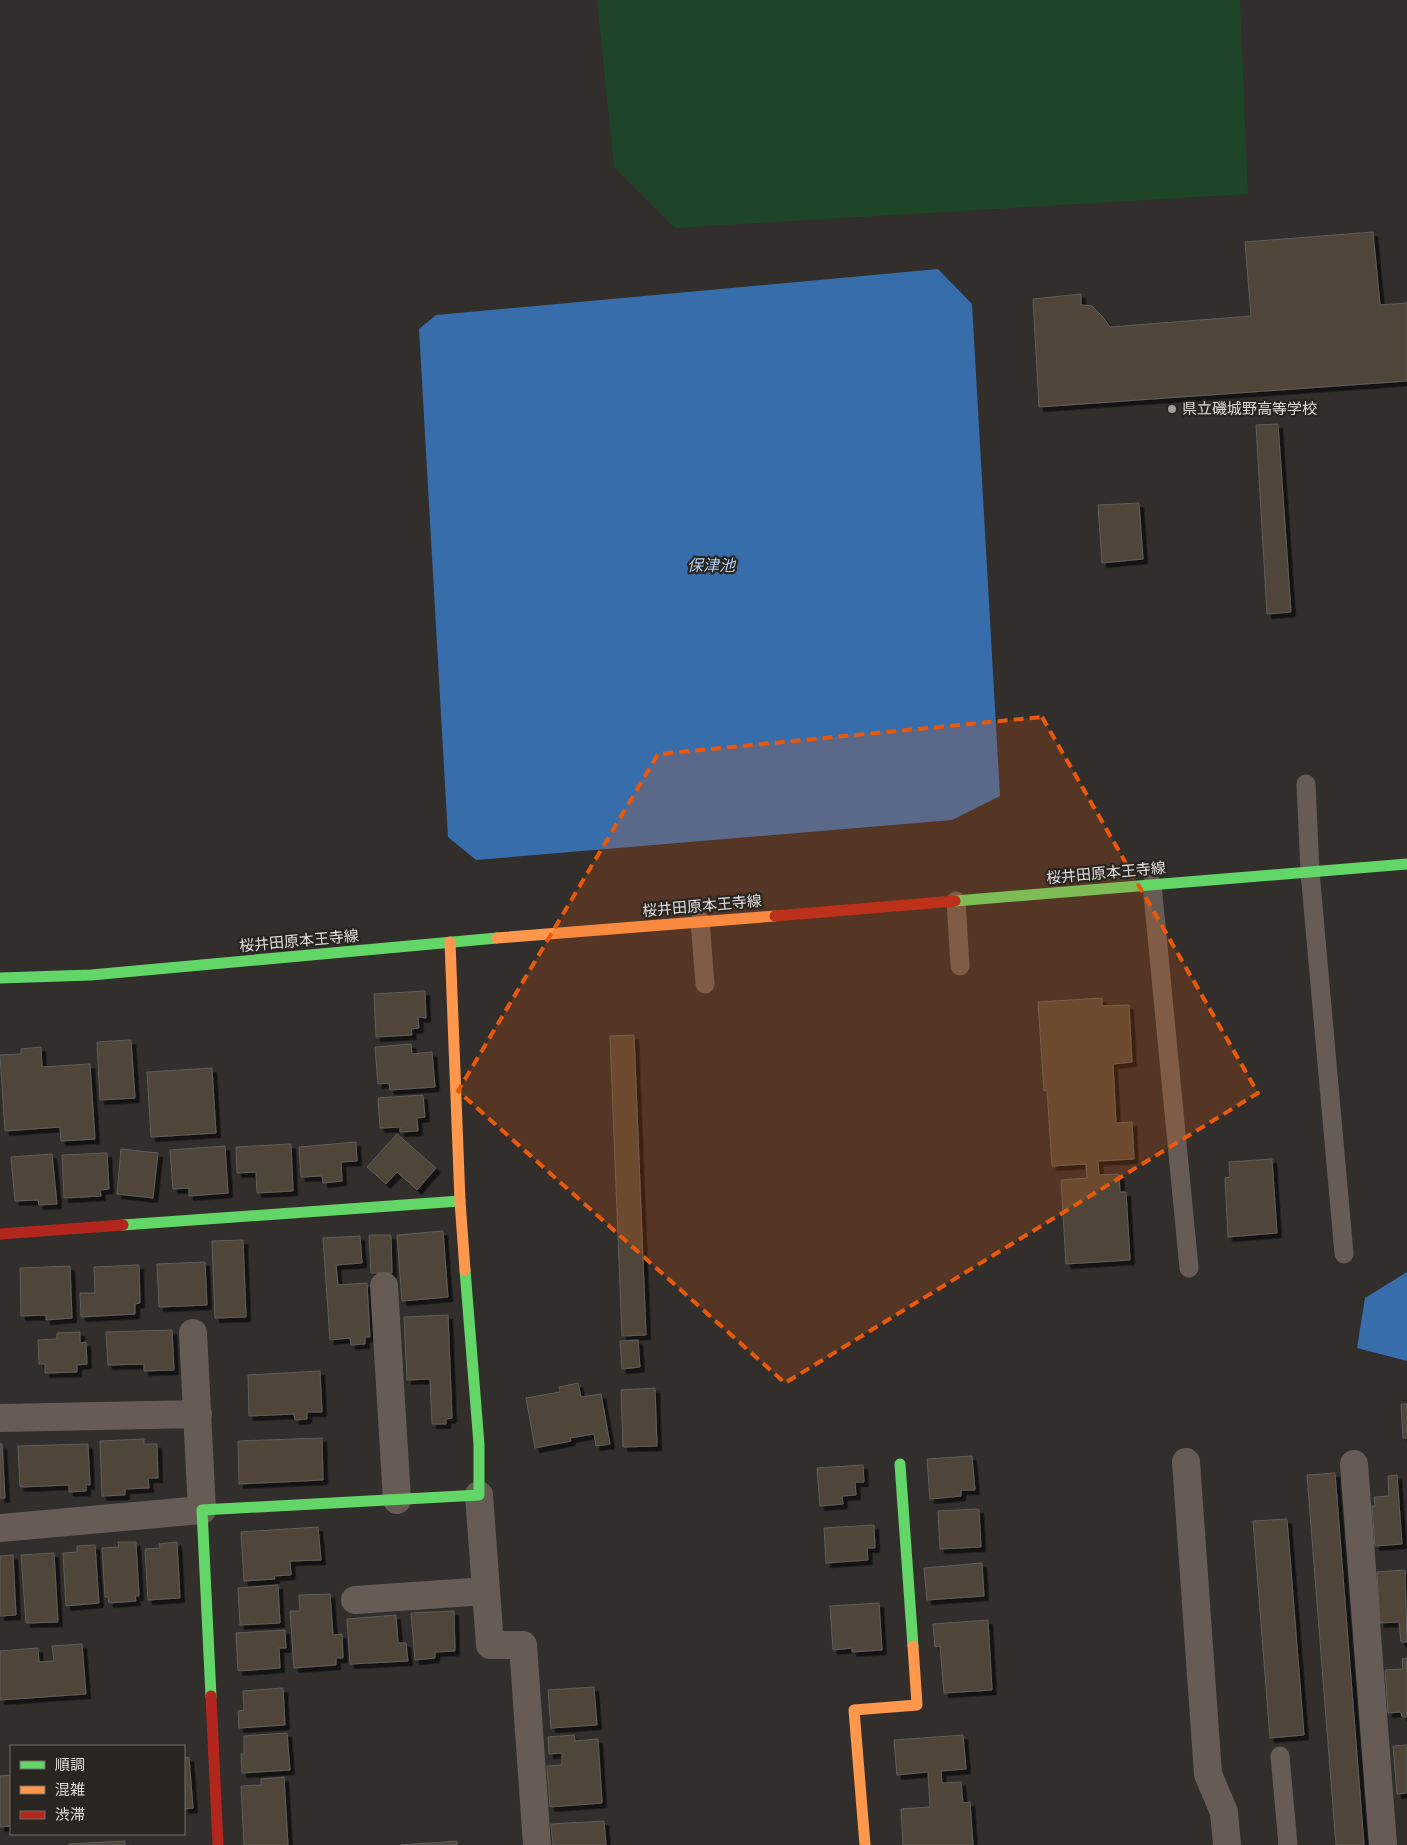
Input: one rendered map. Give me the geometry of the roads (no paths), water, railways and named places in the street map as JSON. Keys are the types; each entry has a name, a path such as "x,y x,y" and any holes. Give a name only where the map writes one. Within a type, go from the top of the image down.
{"street":[{"name":"桜井田原本王寺線","path":"0,978 91,975 450,942 1407,864"},
{"path":"450,942 460,1201 479,1444 479,1495 490,1645 523,1644 536,1845"},
{"path":"0,1234 460,1201"},
{"path":"384,1286 397,1500"},
{"path":"193,1333 218,1845"},
{"path":"0,1418 198,1414"},
{"path":"1186,1462 1208,1774 1224,1812 1227,1845"},
{"path":"865,1845 854,1710 917,1705 900,1464"},
{"path":"1354,1464 1383,1845"},
{"path":"0,1528 202,1510 479,1495"},
{"path":"354,1600 486,1591"}],"lane":[{"path":"1306,784 1310,872 1344,1254"},
{"path":"1152,884 1189,1268"},
{"path":"956,901 960,966"},
{"path":"700,922 705,984"},
{"path":"1280,1756 1288,1845"}],"water":[{"name":"保津池","path":"938,269 972,304 1000,796 952,820 476,860 448,837 419,329 436,315"},
{"path":"1407,1272 1407,1361 1357,1348 1365,1298"}],"place":[{"name":"県立磯城野高等学校","path":"1172,409"}]}
